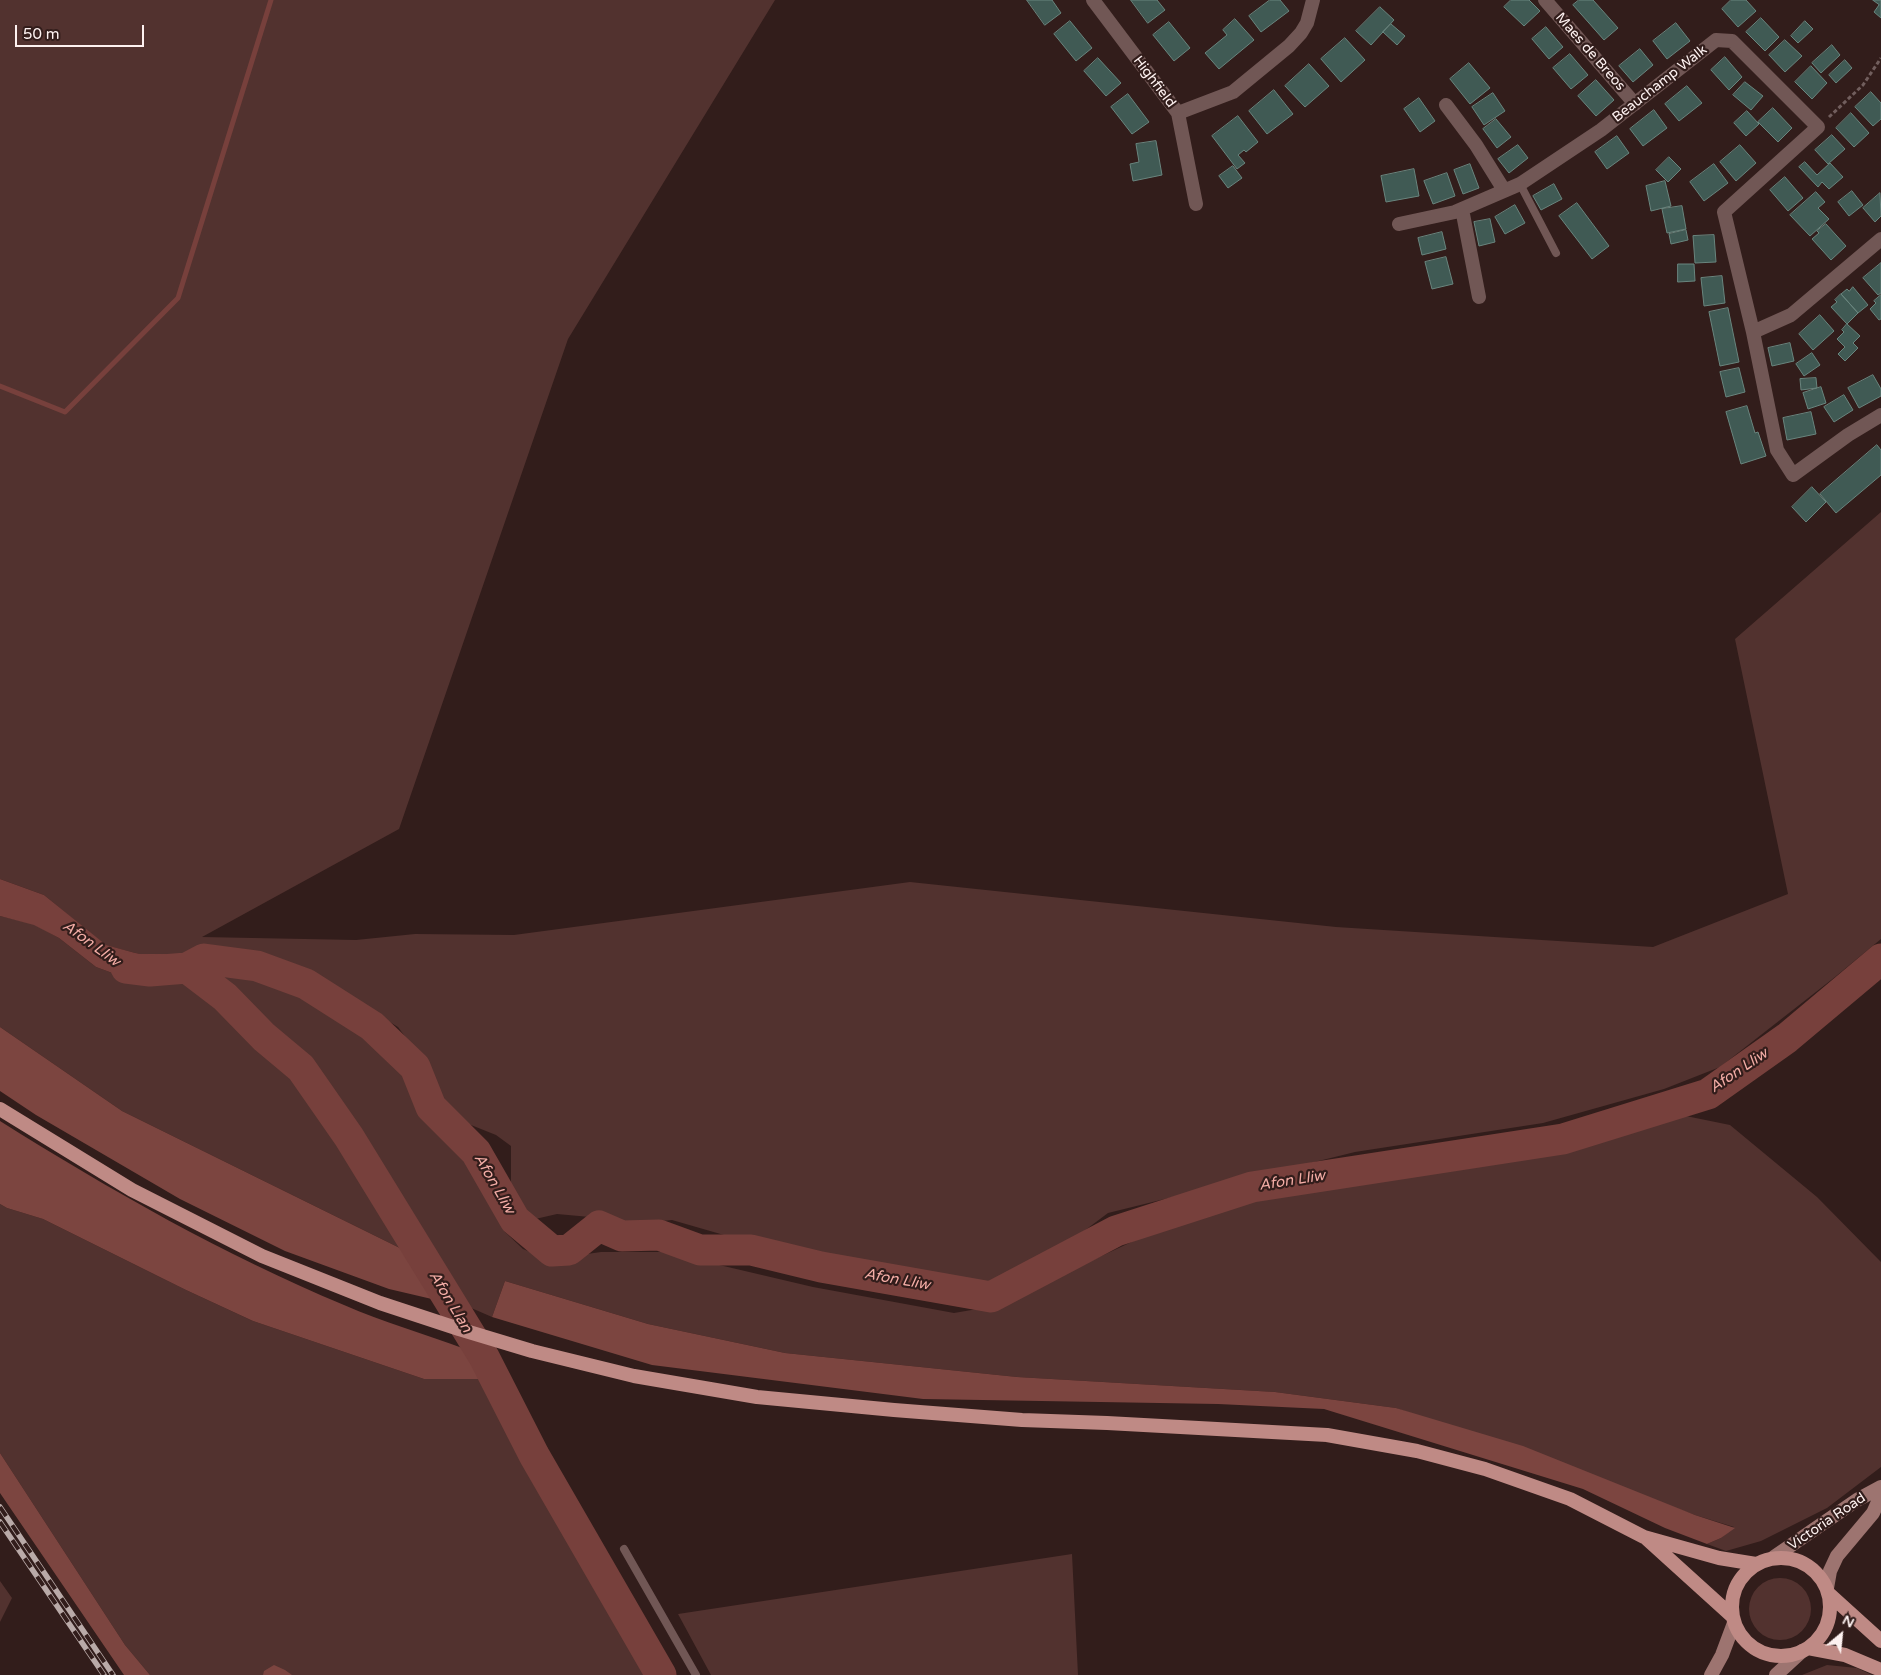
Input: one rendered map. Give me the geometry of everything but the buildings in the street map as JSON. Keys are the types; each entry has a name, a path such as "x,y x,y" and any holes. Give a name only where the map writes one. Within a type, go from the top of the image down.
{"main road":[{"path":"0,1110 132,1190 262,1256 380,1303 532,1351 634,1376 757,1397 1022,1420 1336,1436 1417,1451 1485,1469 1570,1499 1644,1537 1719,1558 1756,1564"},
{"name":"Victoria Road","path":"1774,1557 1857,1500 1881,1487"},
{"name":"Victoria Road","path":"1827,1591 1830,1571 1837,1556 1873,1513 1881,1495"},
{"path":"1644,1537 1733,1619"},
{"path":"1776,1675 1805,1650 1817,1640 1826,1628 1830,1614 1827,1591 1819,1575 1804,1563 1789,1558 1774,1557 1756,1564 1745,1572 1736,1586 1731,1600 1733,1619 1742,1638 1760,1652 1774,1656 1788,1656 1805,1650 1845,1655 1881,1670"},
{"path":"1827,1591 1881,1640"},
{"path":"1711,1675 1722,1655 1733,1619"}],"street":[{"name":"Highfield","path":"1093,0 1178,113 1196,204"},
{"path":"1178,113 1233,92 1289,46 1307,23 1313,0"},
{"name":"Maes de Breos","path":"1545,0 1634,104"},
{"name":"Beauchamp Walk","path":"1399,224 1455,212 1520,184 1601,130 1716,40 1732,41 1818,127"},
{"path":"1446,105 1476,146 1504,190"},
{"path":"1818,127 1724,212 1753,332 1776,450 1793,475 1848,434 1881,415"},
{"path":"1462,209 1479,297"},
{"path":"1753,332 1791,315 1881,239"}],"lane":[{"path":"1520,184 1556,253"},
{"path":"624,1549 696,1675"}],"path":[{"path":"1818,127 1863,85 1881,58"}],"shaded area":[{"path":"0,0 775,0 568,339 399,829 202,937 356,940 415,934 514,935 910,882 1336,927 1653,947 1788,894 1735,639 1881,512 1881,939 1720,1067 1664,1089 1543,1123 1355,1152 1108,1213 1028,1273 966,1288 724,1235 672,1220 621,1225 590,1217 557,1214 531,1220 519,1214 512,1205 509,1196 511,1146 496,1135 466,1123 448,1110 419,1066 412,1046 398,1027 360,1004 288,970 244,957 139,954 105,945 44,895 0,879"},
{"path":"0,916 34,924 59,938 96,967 134,981 186,983 199,988 215,1001 288,1066 319,1103 392,1216 412,1254 122,1111 0,1027"},
{"path":"204,965 230,966 262,973 287,983 326,1004 373,1035 397,1066 430,1124 471,1162 484,1184 505,1232 523,1249 542,1257 559,1258 601,1252 664,1252 813,1287 954,1313 983,1308 1005,1301 1183,1218 1310,1187 1499,1158 1681,1115 1730,1125 1817,1197 1881,1262 1881,1467 1827,1508 1761,1541 1726,1551 1707,1544 1721,1538 1734,1527 1695,1515 1396,1408 1275,1392 1017,1377 785,1353 648,1324 505,1281 492,1317 469,1307 433,1256 371,1155 300,1056 207,975 201,967"},
{"path":"0,1027 122,1111 412,1254 436,1300 389,1289 285,1251 180,1199 36,1115 0,1091"},
{"path":"0,1121 83,1172 168,1220 255,1265 359,1311 465,1349 479,1379 424,1379 253,1321 43,1219 7,1208 0,1204"},
{"path":"0,1204 43,1219 253,1321 424,1379 479,1379 648,1675 150,1675 125,1645 0,1453"},
{"path":"505,1281 648,1324 785,1353 1017,1377 1275,1392 1396,1408 1523,1446 1695,1515 1735,1528 1721,1538 1707,1544 1665,1528 1583,1489 1324,1409 1218,1404 923,1399 652,1365 492,1317"},
{"path":"0,1453 125,1645 150,1675 124,1675 0,1493"},
{"path":"1072,1554 1078,1675 711,1675 678,1614"},
{"path":"1780,1578 1792,1580 1802,1587 1809,1597 1811,1609 1809,1621 1802,1631 1792,1638 1780,1640 1768,1638 1758,1631 1751,1621 1749,1609 1751,1597 1758,1587 1768,1580"},
{"path":"0,1581 12,1598 0,1622"},
{"path":"274,1665 292,1675 263,1675 264,1671"},
{"path":"1827,1665 1857,1668 1872,1675 1802,1675"}],"water":[{"path":"0,879 44,895 106,945 139,954 169,954 168,969 160,982 134,981 96,967 59,938 34,925 0,916"}],"waterway":[{"path":"0,386 65,412 178,298 271,0"},
{"name":"Afon Lliw","path":"126,968 150,971 187,968 204,959 257,966 306,984 372,1026 415,1067 431,1107 476,1152 515,1220 552,1251 569,1250 599,1226 622,1236 659,1235 700,1250 751,1250 821,1267 991,1297 1116,1231 1252,1187 1563,1139 1708,1094 1787,1038 1881,959"},
{"name":"Afon Llan","path":"187,968 225,997 264,1037 301,1068 349,1137 484,1357 534,1455 661,1675"}],"railway":[{"path":"0,1507 113,1675"},
{"path":"0,1522 104,1675"}]}
